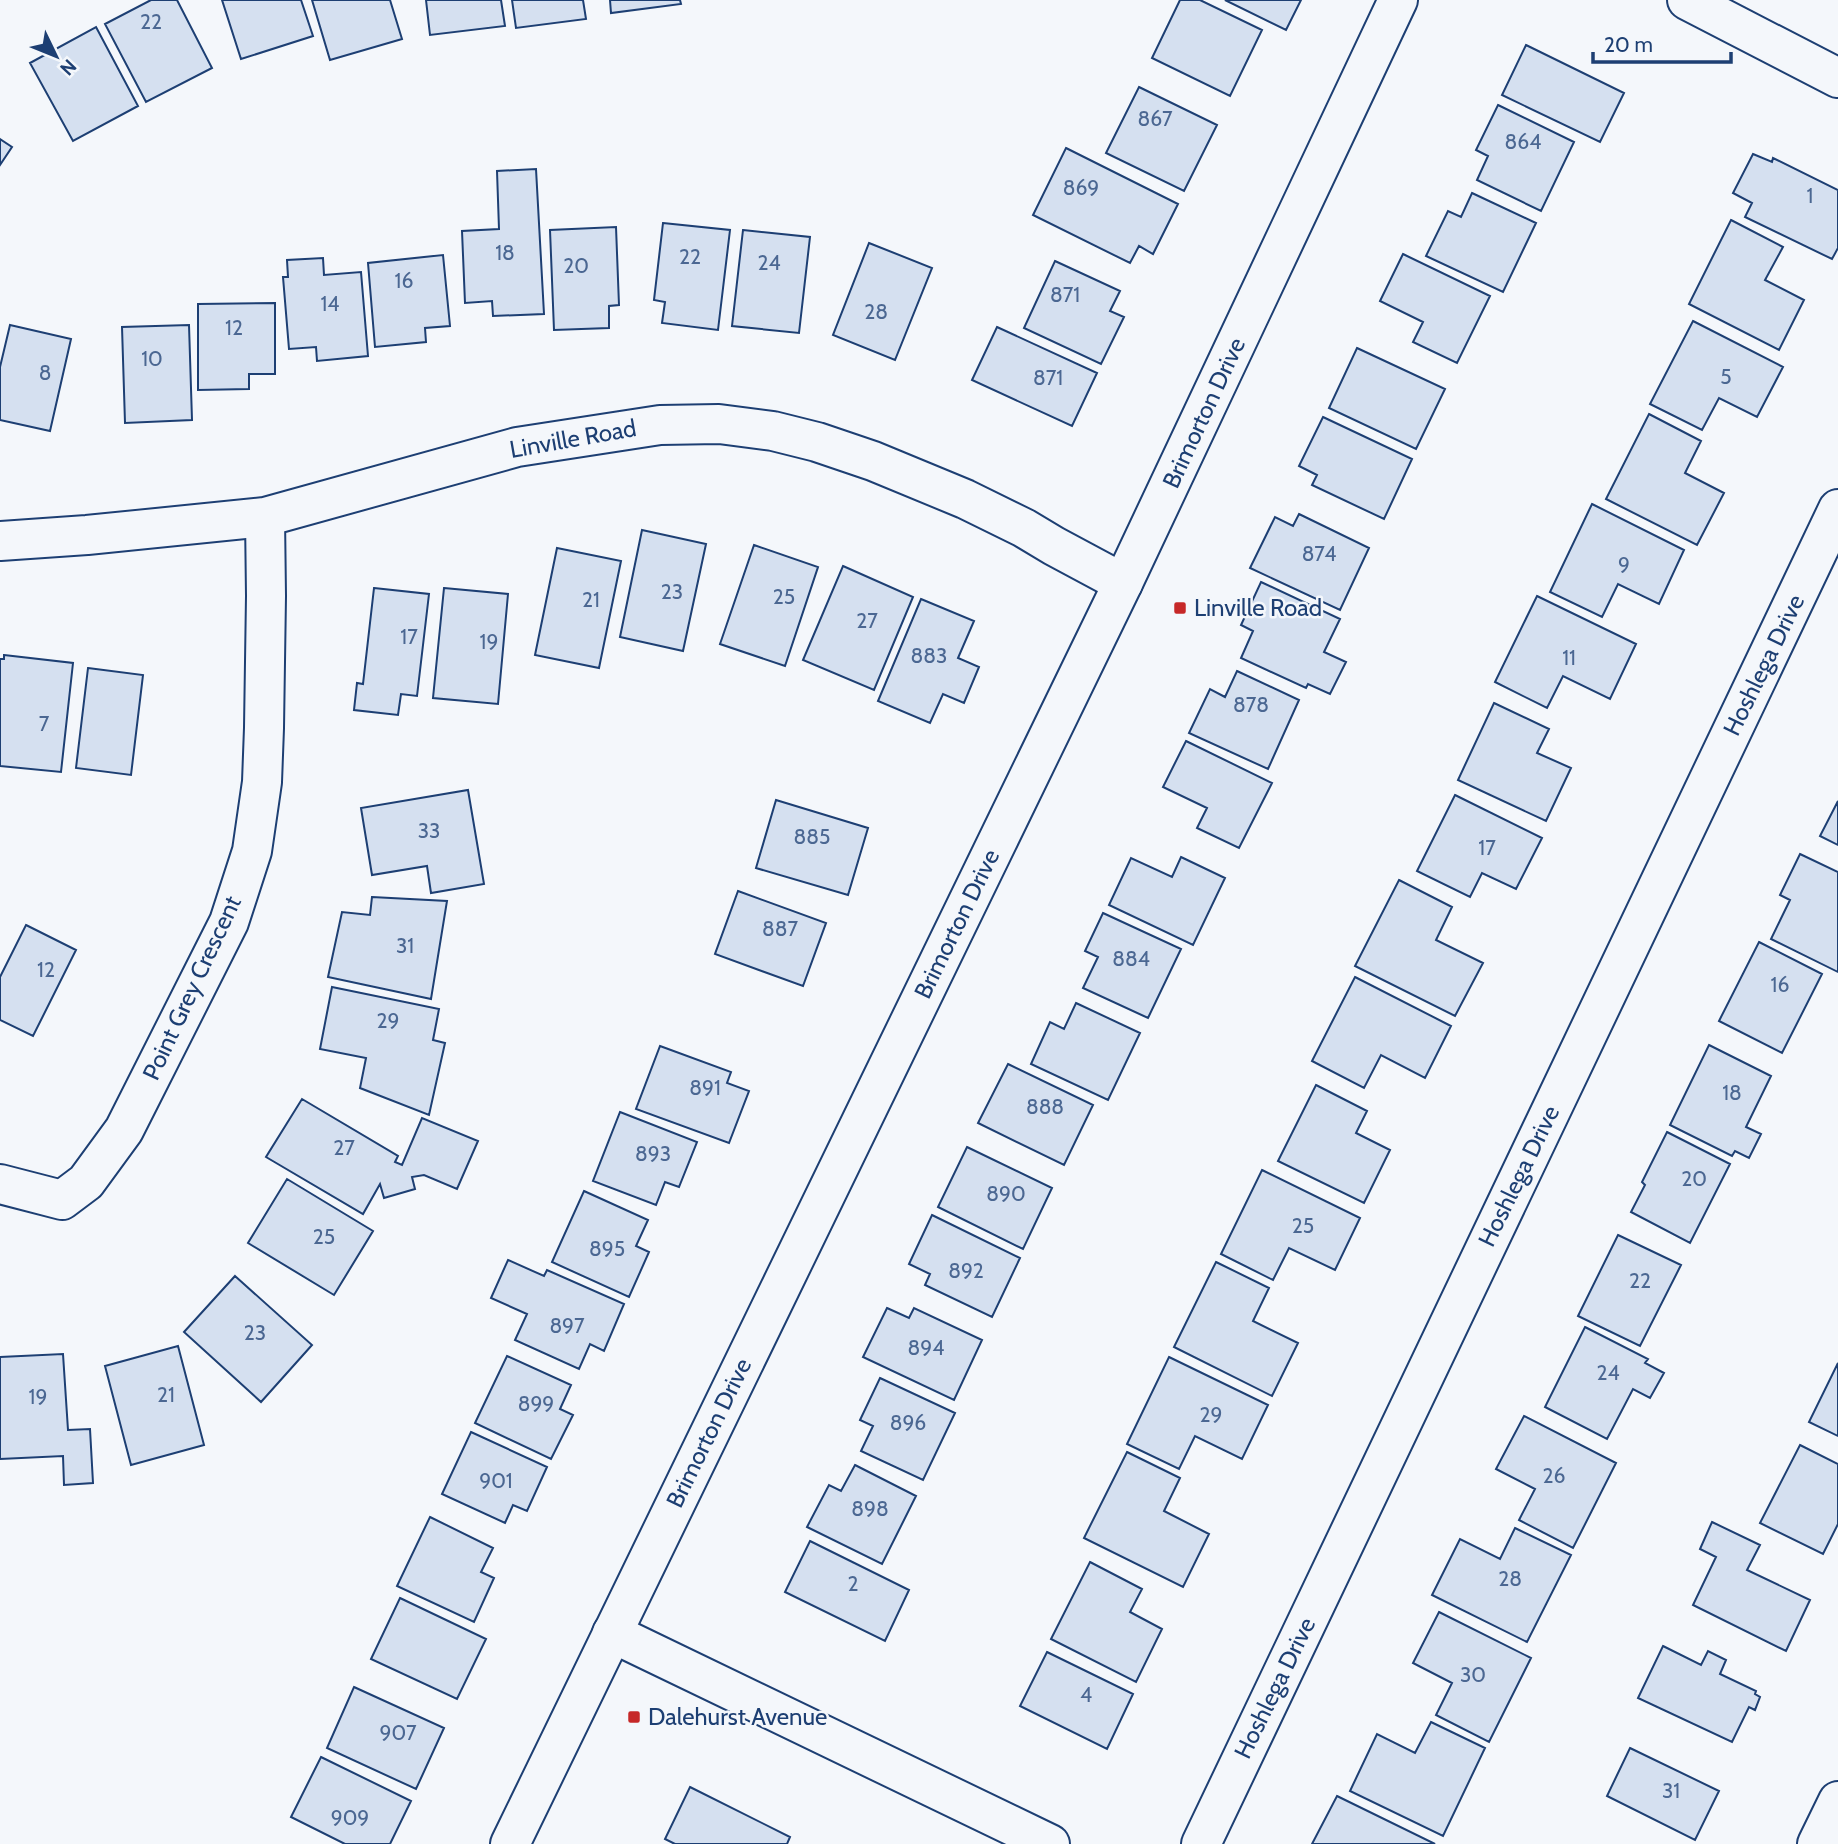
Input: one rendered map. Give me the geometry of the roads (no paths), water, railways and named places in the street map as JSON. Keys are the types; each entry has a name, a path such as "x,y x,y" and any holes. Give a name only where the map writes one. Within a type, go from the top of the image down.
{"street":[{"name":"Brimorton Drive","path":"510,1844 1124,583 1398,0"},
{"path":"1687,0 1838,78"},
{"name":"Linville Road","path":"0,541 265,517 517,447 660,425 719,424 773,431 817,442 873,461 965,499 1124,583"},
{"name":"Hoshlega Drive","path":"1200,1844 1838,509"},
{"name":"Point Grey Crescent","path":"0,1184 62,1200 86,1182 124,1130 229,922 252,851 262,782 267,596 265,517"},
{"path":"612,1633 1050,1844"},
{"path":"1817,1844 1838,1801"}],"place":[{"name":"Linville Road","path":"1180,608"},
{"name":"Dalehurst Avenue","path":"634,1717"}]}
